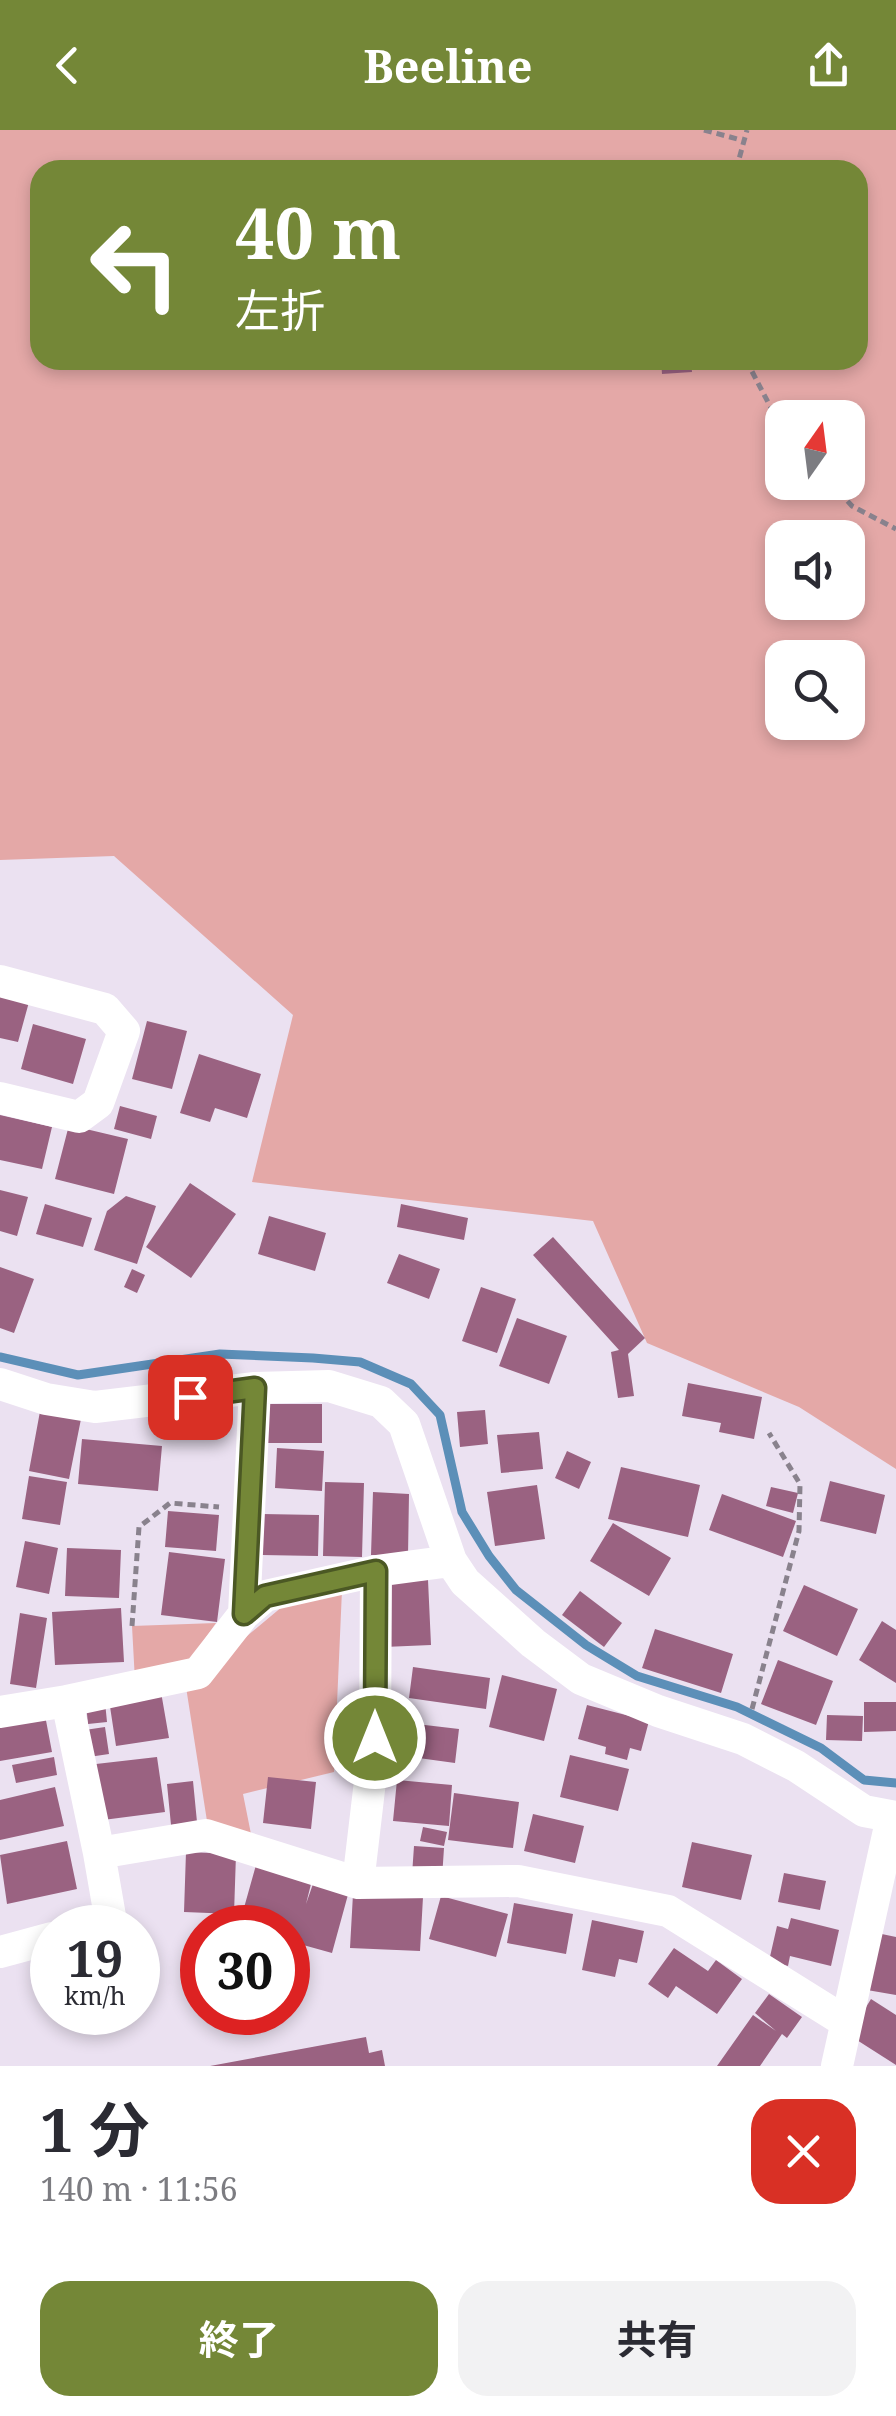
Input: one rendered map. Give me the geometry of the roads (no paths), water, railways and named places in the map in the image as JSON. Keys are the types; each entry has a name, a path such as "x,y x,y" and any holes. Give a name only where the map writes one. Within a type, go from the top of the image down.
{"street":[{"path":"0,981 105,1008 124,1031 98,1102 79,1117 0,1098"},
{"path":"0,1384 46,1399 95,1407 255,1388 330,1386 381,1402 404,1424 451,1561 465,1582 533,1643 581,1678 658,1711 743,1739 796,1766 864,1811 894,1817 884,1919 846,2022 837,2066"},
{"path":"244,1614 255,1388"},
{"path":"0,1712 198,1673 244,1614 265,1596 376,1571 451,1561"},
{"path":"358,1883 375,1738 376,1571"},
{"path":"67,1701 108,1905"},
{"path":"98,1853 206,1836 358,1883 518,1881 668,1911 846,2022"},
{"path":"0,1952 30,1944"}],"waterway":[{"path":"0,1357 78,1375 220,1354 313,1358 360,1362 411,1384 440,1415 462,1512 516,1590 586,1645 637,1676 737,1707 821,1748 864,1780 896,1783"}]}
